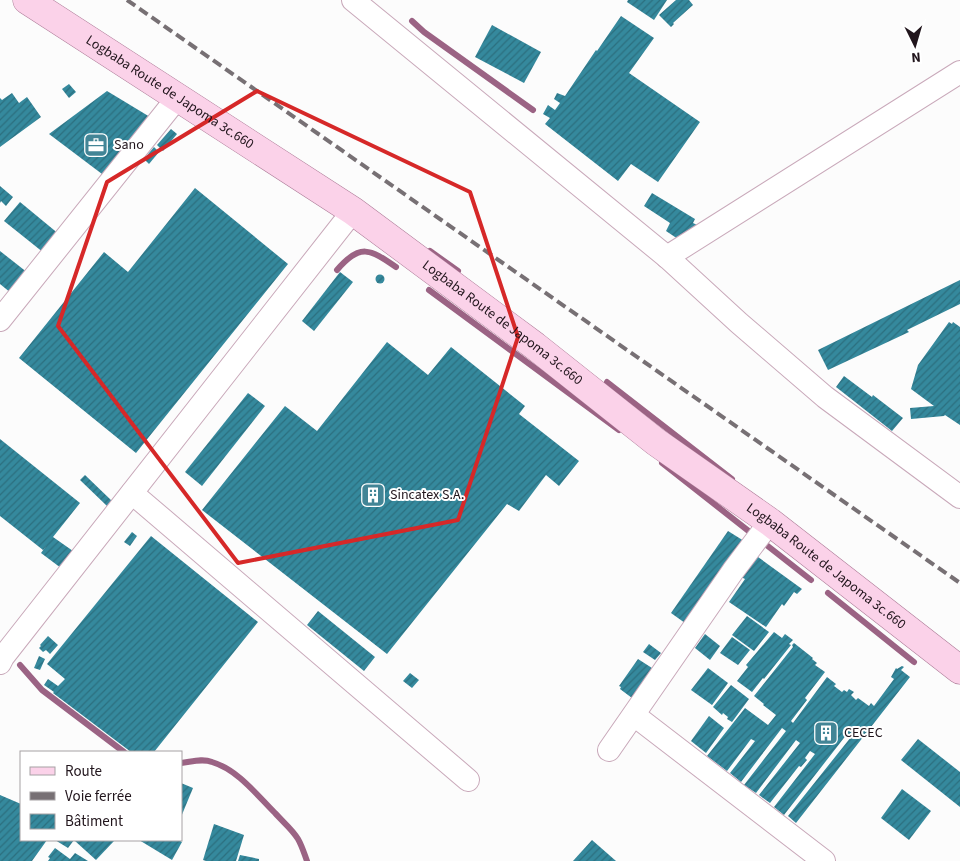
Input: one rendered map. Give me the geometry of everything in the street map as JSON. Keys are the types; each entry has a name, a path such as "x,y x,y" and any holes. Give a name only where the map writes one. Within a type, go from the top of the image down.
{"main road":[{"name":"Logbaba Route de Japoma 3c.660","path":"27,0 353,211 535,346 656,442 770,522 960,670"}],"street":[{"path":"354,0 668,257 739,323 825,397 960,496"},
{"path":"668,257 960,72"},
{"path":"0,320 178,97"},
{"path":"0,663 353,211"},
{"path":"132,493 468,780"},
{"path":"609,750 733,571 770,522"},
{"path":"634,715 824,861"}],"highlighted area":[{"path":"257,91 470,192 518,337 458,520 238,563 58,326 107,182"}],"building":[{"path":"628,0 667,0 654,20 627,2"},
{"path":"676,0 689,0 693,5 671,27 659,15"},
{"path":"621,16 654,38 629,73 700,122 658,182 631,164 618,181 545,124 550,118 543,114 548,105 555,110 560,103 554,99 557,93 565,96"},
{"path":"492,25 541,52 524,83 475,57"},
{"path":"69,84 76,92 69,98 62,89"},
{"name":"Sano","path":"107,91 150,117 106,177 49,134"},
{"path":"12,93 19,103 27,97 41,117 0,147 0,98 2,100"},
{"path":"171,129 177,134 163,151 157,145"},
{"path":"154,147 159,152 149,164 144,159"},
{"path":"0,186 13,197 6,206 1,201 0,203"},
{"path":"195,188 288,264 136,453 19,358 104,252 128,272"},
{"path":"652,193 695,219 693,223 697,225 681,241 666,231 670,223 644,206"},
{"path":"20,202 60,235 44,253 4,221"},
{"path":"0,251 28,273 11,293 0,284"},
{"path":"340,272 353,282 314,331 302,321"},
{"path":"380,275 384,279 380,283 376,279"},
{"path":"960,280 960,304 907,330 909,332 828,370 818,350"},
{"path":"949,322 952,324 953,322 960,327 960,425 945,415 911,419 910,408 934,406 911,389 918,365"},
{"name":"Sincatex S.A.","path":"387,342 428,375 451,347 525,406 519,414 579,461 559,486 546,475 519,511 507,504 387,654 202,510 285,406 317,431"},
{"path":"844,376 903,418 892,431 836,387"},
{"path":"248,393 265,406 202,486 185,472"},
{"path":"0,439 80,503 53,537 73,551 61,568 41,553 47,545 43,550 0,516"},
{"path":"85,475 112,501 107,506 80,480"},
{"path":"728,531 744,541 685,623 671,613"},
{"path":"132,532 137,536 130,546 124,542"},
{"path":"151,536 258,622 155,751 130,751 53,693 44,685 48,679 58,686 65,679 47,664"},
{"path":"758,557 802,589 797,594 794,592 784,606 782,604 766,627 729,602 745,579 741,577"},
{"path":"318,611 375,657 364,671 307,625"},
{"path":"747,616 769,632 754,651 732,635"},
{"path":"774,632 782,638 785,634 793,640 789,644 791,645 752,692 737,681 748,667 746,665"},
{"path":"705,634 720,646 710,660 695,648"},
{"path":"48,636 58,645 50,654 46,650 43,652 39,648"},
{"path":"732,637 750,650 738,665 720,653"},
{"name":"CECEC","path":"794,643 813,658 817,663 815,665 825,672 805,698 807,700 791,721 793,723 827,677 842,692 844,690 847,692 849,689 854,692 851,695 856,700 858,698 869,706 871,703 874,706 894,679 891,677 896,668 904,667 901,670 910,677 796,823 788,816 851,737 847,734 784,815 774,807 815,754 810,751 805,758 807,760 801,767 799,766 770,803 759,795 800,743 796,740 756,793 744,785 786,731 782,728 741,782 730,773 755,741 751,739 727,771 707,756 745,708 768,725 776,715 754,696 793,647"},
{"path":"649,644 661,653 655,660 643,652"},
{"path":"39,656 45,659 40,670 34,668"},
{"path":"638,659 652,668 632,698 620,689 621,687 619,686"},
{"path":"708,668 728,683 712,705 691,690"},
{"path":"410,673 419,680 412,688 403,681"},
{"path":"731,685 749,699 732,722 713,707"},
{"path":"709,716 724,728 706,753 691,741"},
{"path":"918,739 960,772 960,807 901,760"},
{"path":"182,783 193,788 182,815"},
{"path":"902,789 931,811 909,840 881,818"},
{"path":"0,795 20,804 20,841 46,841 32,861 0,861"},
{"path":"214,824 244,835 236,861 203,860"},
{"path":"592,840 616,861 573,861"},
{"path":"57,841 73,841 68,848"},
{"path":"75,841 114,841 96,860"},
{"path":"141,841 180,841 182,842 172,860"},
{"path":"55,848 70,859 75,853 88,861 48,861 50,858 48,857"},
{"path":"240,855 259,859 259,861 238,861"}],"waterway":[{"path":"412,21 424,32 533,110"},
{"path":"430,251 458,271"},
{"path":"337,270 345,261 359,252 372,253 396,267"},
{"path":"429,290 619,430"},
{"path":"607,382 732,479"},
{"path":"662,463 811,580"},
{"path":"828,593 914,662"},
{"path":"20,665 42,690 123,751"},
{"path":"182,763 200,760 208,761 221,766 238,777 293,832 307,861"}],"railway":[{"path":"127,0 960,583"}],"place":[{"name":"Sano","path":"96,145"},
{"name":"Sincatex S.A.","path":"373,495"},
{"name":"CECEC","path":"826,733"}]}
